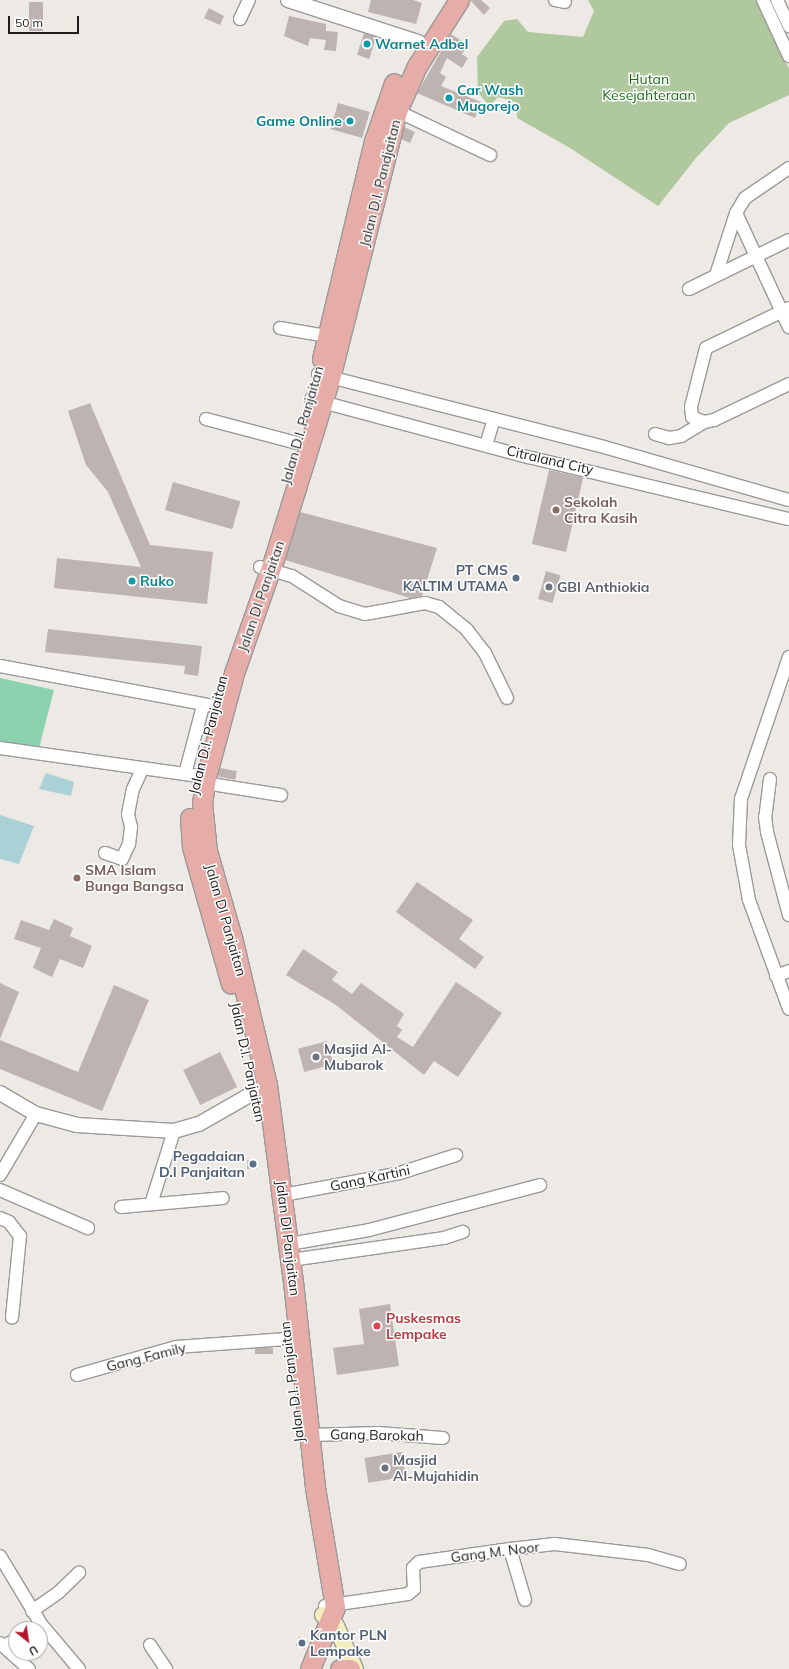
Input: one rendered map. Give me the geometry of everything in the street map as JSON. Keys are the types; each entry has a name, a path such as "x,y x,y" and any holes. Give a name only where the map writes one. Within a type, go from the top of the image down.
{"highway":[{"name":"Jalan D.I. Panjaitan","path":"324,376 327,336 381,117 394,84 424,43 444,0"},
{"name":"Jalan D.I. Pandjaitan","path":"324,376 397,111 424,43 459,0"},
{"name":"Jalan DI Panjaitan","path":"324,376 234,673 198,778 201,816 207,851 234,941 261,1088 283,1195 290,1252 287,1283 311,1435 328,1617"},
{"name":"Jalan D.I. Panjaitan","path":"198,778 198,745 208,706 265,568 297,443 317,400"},
{"name":"Jalan D.I. Panjaitan","path":"261,1088 287,1283 287,1339 304,1487 328,1617"},
{"path":"312,1663 328,1617"},
{"path":"340,1669 350,1669"}],"main road":[{"path":"328,1617 355,1669"}],"street":[{"path":"240,19 249,0"},
{"path":"288,0 424,43"},
{"path":"763,0 789,56"},
{"path":"768,11 782,2 789,26"},
{"path":"397,111 490,155"},
{"path":"716,274 736,213 745,198 789,168"},
{"path":"736,213 756,257 785,310 789,327"},
{"path":"689,289 716,274 756,257 789,240"},
{"path":"704,422 692,417 691,407 706,348 785,310"},
{"path":"280,328 327,336"},
{"name":"Citraland City","path":"324,376 494,420 789,500"},
{"path":"655,434 669,438 681,436 704,422 789,384"},
{"name":"Citraland City","path":"317,400 486,445 789,519"},
{"path":"206,419 297,443"},
{"path":"486,445 494,420"},
{"path":"265,568 298,580 340,606 365,614 425,603 439,607 467,630 485,653 506,698"},
{"path":"789,657 742,799 739,817 742,871 776,976 786,990 789,1008"},
{"path":"0,666 208,706"},
{"path":"0,748 143,768 281,794"},
{"path":"105,853 122,859 129,844 131,827 128,814 133,789 143,768"},
{"path":"770,779 765,817 767,832 789,915"},
{"path":"776,976 789,971"},
{"path":"0,1093 36,1114 77,1126 174,1130 199,1124 261,1088"},
{"path":"1,1171 36,1114"},
{"path":"151,1204 174,1130"},
{"name":"Gang Kartini","path":"283,1195 400,1173 456,1156"},
{"path":"290,1252 540,1185"},
{"path":"0,1190 88,1228"},
{"path":"122,1207 224,1198"},
{"path":"0,1218 9,1222 20,1236 12,1318"},
{"path":"290,1252 444,1238 463,1232"},
{"name":"Gang Family","path":"77,1375 176,1347 287,1339"},
{"name":"Gang Barokah","path":"311,1435 378,1433 443,1438"},
{"name":"Gang M. Noor","path":"328,1617 408,1594 414,1589 413,1568 419,1562 555,1544 648,1555 680,1564"},
{"path":"510,1549 525,1600"},
{"path":"1,1560 32,1611 35,1621"},
{"path":"32,1611 59,1592 79,1573"},
{"path":"48,1637 79,1669"},
{"path":"7,1642 29,1669"},
{"path":"150,1645 166,1669"}],"green space":[{"name":"Hutan Kesejahteraan","path":"588,0 756,0 789,69 789,95 729,123 696,158 658,206 570,148 517,118 516,102 498,97 489,106 478,92 477,57 504,21 517,19 528,32 583,37 594,11"},
{"path":"0,678 54,690 39,748 0,743"}],"water":[{"path":"46,773 74,782 71,796 39,789"},
{"path":"0,815 34,826 19,864 0,859"}],"building":[{"path":"371,0 413,0 422,3 416,24 368,12"},
{"path":"470,0 481,0 490,8 484,15"},
{"path":"29,2 43,2 43,31 29,31"},
{"path":"209,8 224,16 220,25 204,18"},
{"path":"289,16 326,24 326,31 338,32 336,51 324,50 326,40 310,38 308,46 284,36"},
{"name":"Warnet Adbel","path":"364,33 376,37 369,59 357,55"},
{"path":"451,34 468,45 462,54 468,58 462,68 447,58 440,73 446,77 441,86 481,102 475,118 417,93"},
{"name":"Game Online","path":"338,103 370,112 362,138 331,129"},
{"path":"404,127 415,132 410,143 401,139"},
{"path":"90,403 150,545 213,552 207,604 54,588 57,558 141,567 108,492 86,465 68,411"},
{"name":"Sekolah Citra Kasih","path":"549,470 583,478 566,552 532,544"},
{"path":"173,482 240,501 232,529 165,510"},
{"path":"300,512 437,548 422,596 410,598 285,560"},
{"name":"GBI Anthiokia","path":"546,571 560,575 552,603 538,599"},
{"path":"48,629 202,646 198,676 184,674 185,666 45,652"},
{"path":"220,768 237,771 235,780 218,777"},
{"path":"417,882 473,920 459,939 484,957 475,969 396,912"},
{"path":"54,919 73,928 70,936 92,946 83,968 60,959 52,977 33,968 41,948 14,939 21,920 49,930"},
{"path":"303,949 338,972 332,980 352,994 361,983 404,1014 397,1026 402,1030 397,1037 413,1047 456,982 502,1013 458,1077 434,1061 424,1075 336,1005 286,975"},
{"path":"0,983 19,992 0,1039"},
{"path":"114,985 149,1000 102,1111 0,1069 0,1040 78,1072"},
{"name":"Masjid Al- Mubarok","path":"327,1041 333,1064 304,1072 298,1049"},
{"path":"220,1052 237,1087 200,1105 183,1070"},
{"name":"Pegadaian D.I Panjaitan","path":"247,1160 257,1160 257,1169 247,1169"},
{"name":"Puskesmas Lempake","path":"390,1304 399,1366 337,1375 333,1348 364,1344 359,1309"},
{"path":"255,1348 273,1348 273,1354 255,1354"},
{"name":"Masjid Al-Mujahidin","path":"402,1452 406,1477 368,1483 364,1458"},
{"name":"Kantor PLN Lempake","path":"299,1637 308,1641 304,1649 295,1645"}],"place":[{"name":"Warnet Adbel","path":"367,44"},
{"name":"Car Wash Mugorejo","path":"449,98"},
{"name":"Game Online","path":"350,121"},
{"name":"Sekolah Citra Kasih","path":"556,510"},
{"name":"PT CMS KALTIM UTAMA","path":"516,578"},
{"name":"Ruko","path":"132,581"},
{"name":"GBI Anthiokia","path":"549,587"},
{"name":"SMA Islam Bunga Bangsa","path":"77,878"},
{"name":"Masjid Al- Mubarok","path":"316,1057"},
{"name":"Pegadaian D.I Panjaitan","path":"253,1164"},
{"name":"Puskesmas Lempake","path":"377,1326"},
{"name":"Masjid Al-Mujahidin","path":"385,1468"},
{"name":"Kantor PLN Lempake","path":"302,1643"}]}
